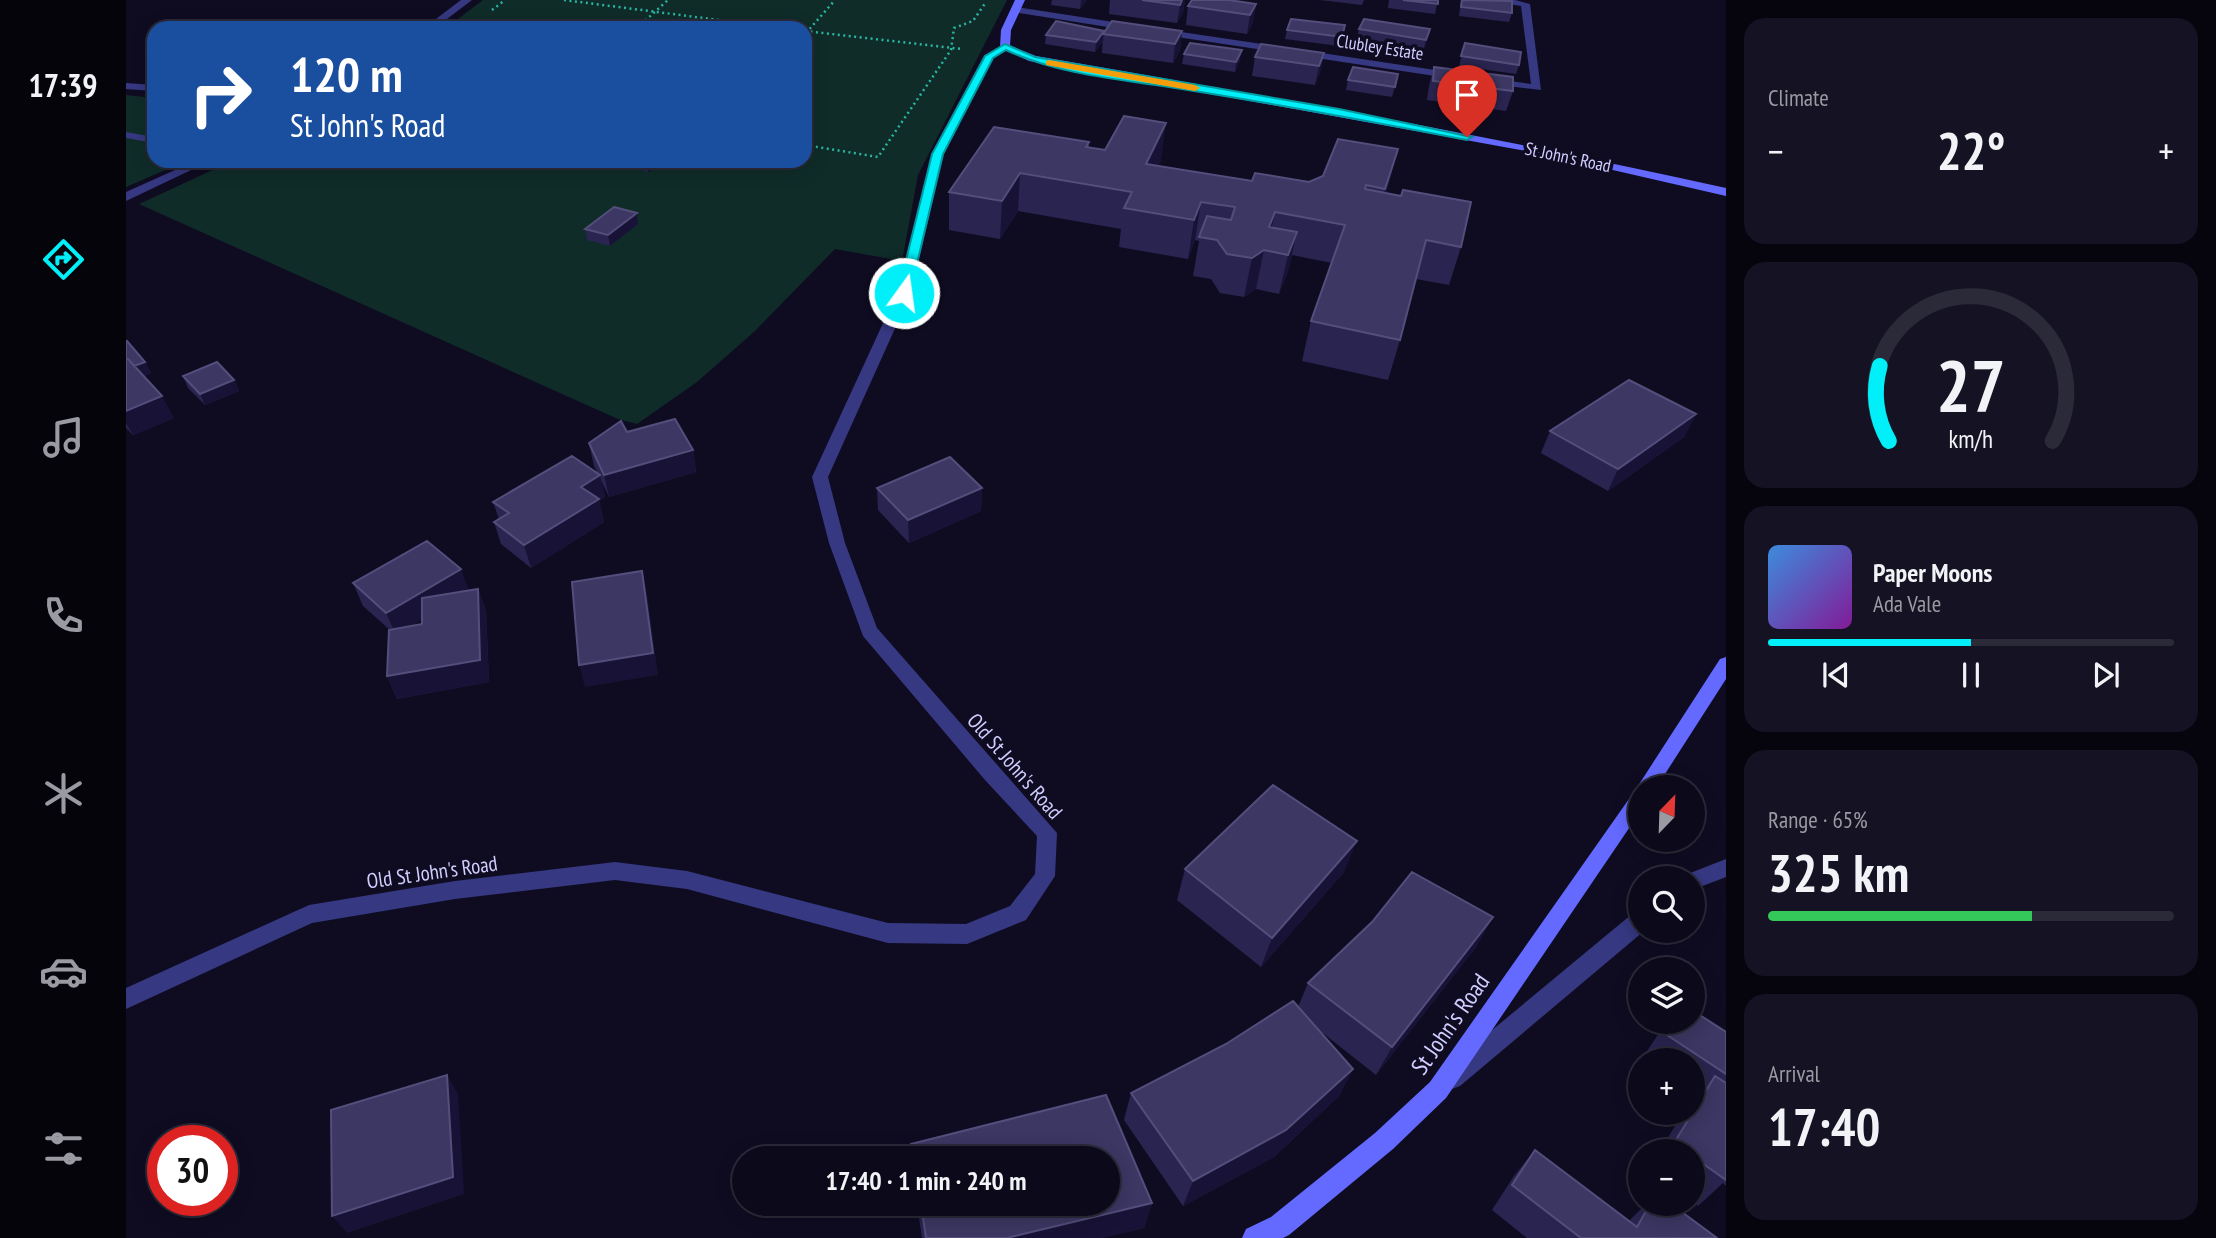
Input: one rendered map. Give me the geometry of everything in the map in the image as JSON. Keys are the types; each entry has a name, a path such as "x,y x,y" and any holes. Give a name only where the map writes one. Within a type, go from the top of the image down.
{"main road":[{"path":"1005,47 1006,30 1018,5"},
{"name":"St John's Road","path":"1005,47 1033,59 1544,151 1726,192"},
{"path":"1653,775 1726,664"},
{"name":"St John's Road","path":"1255,1238 1280,1226 1384,1142 1438,1090 1628,813"}],"street":[{"path":"438,21 467,0"},
{"path":"1482,80 1537,88 1525,4 1490,0"},
{"path":"1018,5 1139,29"},
{"name":"Clubley Estate","path":"1153,31 1468,78"},
{"name":"Old St John's Road","path":"126,999 309,914 454,890 615,871 687,880 888,933 967,934 1018,913 1045,876 1046,832 992,774 869,631 837,543 820,477 904,293 937,154 989,56 1005,47"},
{"path":"126,86 147,88"},
{"path":"126,135 147,139"},
{"path":"126,197 189,168"},
{"path":"1705,876 1726,868"},
{"path":"1438,1090 1628,931"}],"path":[{"path":"564,0 726,21"},
{"path":"645,21 668,0"},
{"path":"812,25 835,0"},
{"path":"812,146 878,157 951,50 954,28 973,21 987,0"},
{"path":"812,33 951,50 1005,47"}],"green space":[{"path":"483,0 1007,0 918,175 902,261 835,249 755,331 697,382 637,424 618,419 139,204 217,168 812,168 812,21 455,21"},
{"path":"126,95 147,97 147,168 170,168 126,187"}],"building":[{"path":"1142,0 1182,0 1180,5"},
{"path":"1192,0 1229,0 1256,4 1250,15 1188,6"},
{"path":"1403,0 1438,0 1438,4"},
{"path":"1462,0 1512,1 1512,13 1461,7"},
{"path":"1291,19 1345,25 1342,37 1287,30"},
{"path":"1364,19 1430,29 1426,40 1359,29"},
{"path":"1056,21 1104,31 1096,42 1046,35"},
{"path":"1112,21 1182,31 1175,44 1103,34"},
{"path":"1190,43 1242,50 1236,62 1184,54"},
{"path":"1465,43 1521,52 1519,65 1461,56"},
{"path":"1261,44 1324,53 1319,66 1255,57"},
{"path":"1353,67 1398,74 1395,87 1348,80"},
{"path":"1434,67 1513,77 1513,91 1433,81"},
{"path":"1124,116 1166,123 1146,164 1252,181 1255,173 1309,182 1323,176 1338,139 1398,149 1385,189 1366,185 1365,189 1401,196 1403,190 1471,202 1461,247 1426,240 1400,340 1311,321 1345,225 1275,212 1269,227 1297,232 1288,255 1264,250 1252,258 1227,254 1217,240 1199,237 1207,216 1231,220 1235,207 1201,202 1194,220 1124,208 1132,192 1020,173 1002,201 949,192 994,127 1089,142 1086,147 1105,150"},
{"path":"614,207 637,213 608,235 585,229"},
{"path":"127,341 145,362 134,366 126,359"},
{"path":"126,359 162,396 126,411"},
{"path":"217,362 234,380 200,394 183,376"},
{"path":"1629,380 1696,414 1618,469 1550,431"},
{"path":"675,419 693,450 604,475 589,443 621,421 627,432"},
{"path":"572,456 600,475 581,487 599,499 524,545 494,522 509,513 493,502"},
{"path":"950,457 982,488 908,520 877,488"},
{"path":"427,541 461,569 386,613 353,583"},
{"path":"642,571 653,653 579,665 572,582"},
{"path":"478,589 480,660 387,676 389,630 422,624 422,598"},
{"path":"1273,785 1357,841 1272,938 1185,869"},
{"path":"1412,872 1493,917 1392,1047 1308,983 1372,922"},
{"path":"1293,1001 1353,1069 1286,1130 1193,1181 1131,1093 1226,1044"},
{"path":"1705,1018 1726,1032 1726,1074 1705,1060 1705,1048 1687,1048 1666,1034 1705,1034"},
{"path":"447,1075 453,1177 332,1216 331,1110"},
{"path":"1715,1076 1726,1083 1726,1180 1705,1165 1705,1139 1676,1139 1685,1125 1705,1125 1705,1092"},
{"path":"1106,1095 1152,1203 1120,1211 1120,1146 911,1144"},
{"path":"1535,1150 1637,1227 1643,1216 1687,1216 1717,1238 1581,1238 1512,1185"},
{"path":"923,1216 1098,1216 1007,1238 926,1238"}],"slow traffic":[{"path":"1049,63 1195,88"}],"route":[{"path":"904,293 937,154 989,56 1005,47 1033,59 1107,74 1339,112 1467,137"}]}
